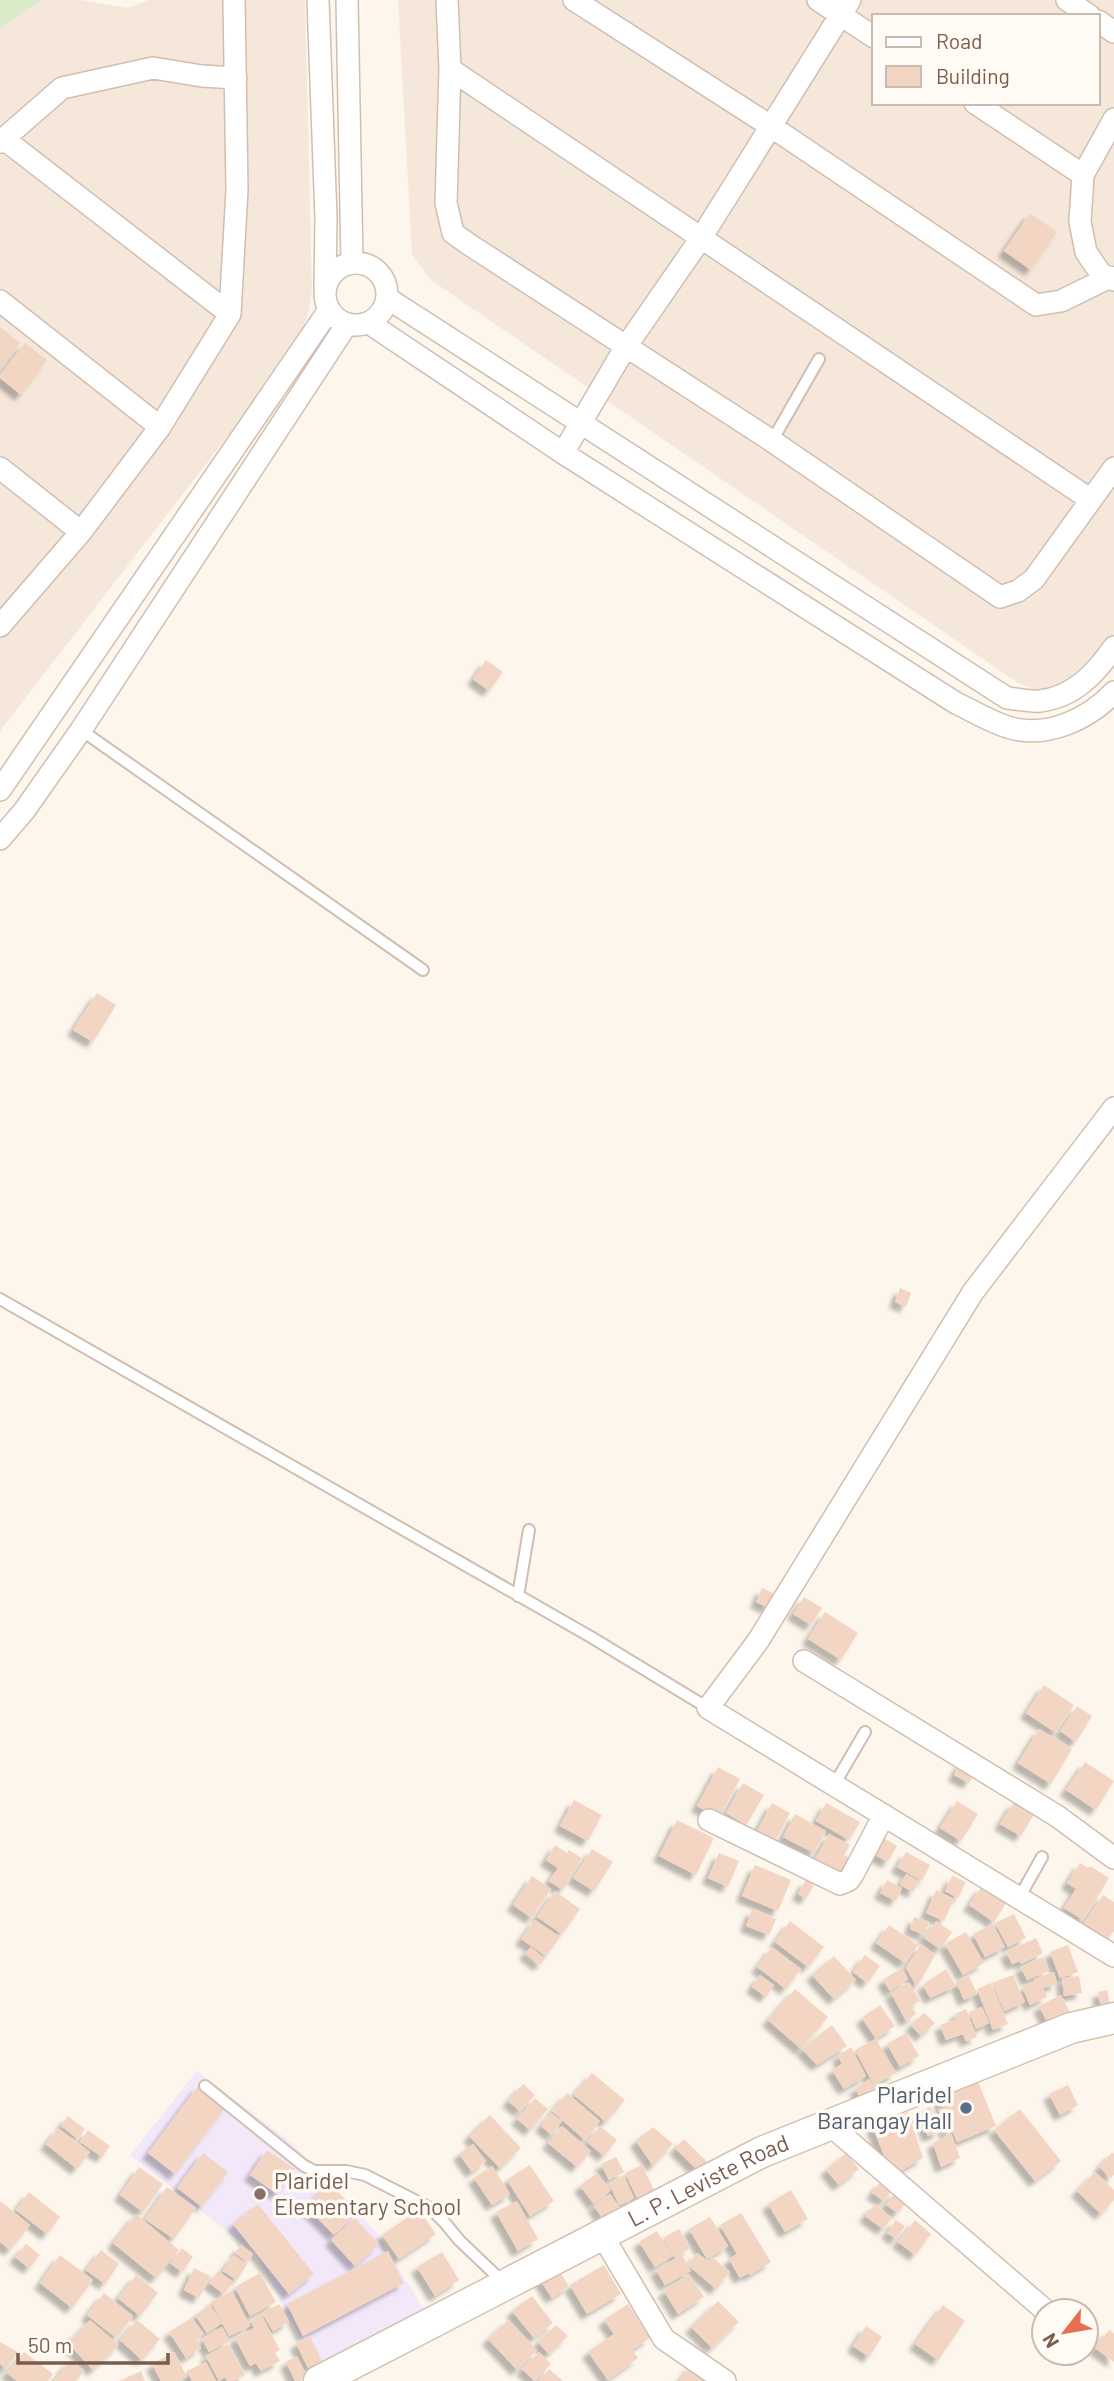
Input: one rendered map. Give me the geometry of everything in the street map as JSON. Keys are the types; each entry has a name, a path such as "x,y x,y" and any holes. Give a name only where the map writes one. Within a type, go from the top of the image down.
{"main road":[{"name":"L. P. Leviste Road","path":"319,2381 762,2151 1071,2028 1114,2018"}],"street":[{"path":"0,626 81,532 160,427 230,314 237,190 234,0"},
{"path":"0,790 327,299 334,271 352,262 371,265 384,279 387,298 381,313 369,323 347,324 337,318 327,299 318,0"},
{"path":"347,0 352,262"},
{"path":"447,0 450,69 446,203 453,233 625,348 772,441 1000,597 1018,591 1034,579 1114,468"},
{"path":"574,0 772,127 1036,305 1061,301 1112,278"},
{"path":"818,0 846,7 872,35"},
{"path":"1067,0 1087,14"},
{"path":"564,453 580,421 625,348 701,238 846,7"},
{"path":"230,314 2,140 62,88 153,68 236,78"},
{"path":"450,69 1091,500"},
{"path":"978,105 1083,175"},
{"path":"1112,278 1101,274 1086,252 1080,222 1083,175 1114,119"},
{"path":"387,298 1007,698 1039,702 1064,695 1094,674 1114,647"},
{"path":"0,301 160,427"},
{"path":"369,323 564,453 956,703 1012,728 1046,730 1078,721 1101,707 1114,692"},
{"path":"0,839 24,811 81,730 347,324"},
{"path":"0,468 81,532"},
{"path":"0,797 24,811"},
{"path":"1114,1108 973,1292 758,1641 708,1708 1114,1956"},
{"path":"804,1661 1057,1816 1114,1858"},
{"path":"709,1820 840,1884 853,1874 884,1815"},
{"path":"830,2125 1030,2297"},
{"path":"602,2235 657,2331 670,2345 725,2381"}],"lane":[{"path":"772,441 819,359"},
{"path":"81,730 423,970"},
{"path":"0,1299 708,1708"},
{"path":"518,1596 529,1530"},
{"path":"834,1785 865,1732"},
{"path":"1019,1898 1042,1857"},
{"path":"205,2086 314,2171 346,2171 365,2175 430,2208 506,2285"}],"shaded area":[{"path":"41,0 81,0 128,8 149,0 305,0 312,290 308,314 299,339 284,363 0,731 0,28"},
{"path":"398,0 1114,0 1114,642 1054,697 1018,683 431,280 412,254"},
{"name":"Plaridel Elementary School","path":"197,2071 292,2143 377,2233 431,2321 321,2376 255,2253 130,2155"}],"green space":[{"path":"0,0 41,0 0,28"}],"building":[{"path":"1030,213 1057,232 1031,270 1004,251"},
{"path":"0,327 20,343 0,368"},
{"path":"25,343 47,360 21,395 0,378 0,375"},
{"path":"486,660 503,672 489,691 473,679"},
{"path":"97,993 116,1005 93,1042 73,1030"},
{"path":"900,1288 911,1293 906,1307 895,1302"},
{"path":"762,1588 775,1594 769,1608 756,1602"},
{"path":"804,1597 822,1608 811,1625 793,1614"},
{"path":"825,1612 858,1633 841,1660 808,1639"},
{"path":"1044,1685 1074,1705 1056,1733 1026,1713"},
{"path":"1077,1706 1092,1716 1076,1742 1060,1731"},
{"path":"1039,1729 1072,1749 1051,1784 1018,1763"},
{"path":"961,1762 976,1770 969,1783 954,1775"},
{"path":"1085,1762 1114,1781 1096,1810 1066,1790"},
{"path":"718,1767 740,1779 719,1818 697,1806"},
{"path":"743,1783 764,1795 746,1825 726,1813"},
{"path":"574,1800 602,1815 588,1841 560,1826"},
{"path":"957,1801 978,1814 961,1841 940,1828"},
{"path":"1014,1802 1034,1814 1021,1836 1000,1824"},
{"path":"772,1803 790,1813 775,1841 757,1831"},
{"path":"826,1803 860,1822 849,1840 816,1821"},
{"path":"795,1814 826,1831 814,1853 783,1837"},
{"path":"677,1820 714,1838 696,1875 659,1856"},
{"path":"829,1834 850,1845 844,1855 854,1860 846,1875 815,1859"},
{"path":"882,1837 897,1846 888,1862 873,1854"},
{"path":"555,1845 582,1858 563,1890 549,1881 558,1868 546,1860"},
{"path":"592,1849 613,1862 594,1891 573,1878"},
{"path":"906,1852 930,1865 922,1881 897,1867"},
{"path":"719,1853 739,1861 728,1887 708,1878"},
{"path":"1080,1863 1109,1878 1083,1920 1064,1908 1076,1889 1067,1883"},
{"path":"755,1865 791,1880 778,1911 742,1896"},
{"path":"906,1874 919,1881 913,1892 900,1885"},
{"path":"532,1876 551,1889 532,1918 513,1905"},
{"path":"952,1876 966,1882 958,1898 945,1891"},
{"path":"806,1880 814,1885 806,1899 798,1894"},
{"path":"887,1880 902,1888 896,1901 880,1893"},
{"path":"982,1886 1006,1903 994,1922 969,1905"},
{"path":"936,1890 954,1899 944,1921 926,1913"},
{"path":"555,1891 580,1909 562,1934 537,1917"},
{"path":"1103,1895 1114,1902 1114,1931 1108,1939 1084,1923"},
{"path":"752,1909 776,1919 769,1935 746,1926"},
{"path":"1014,1914 1026,1938 1008,1947 995,1923"},
{"path":"914,1917 929,1922 925,1935 910,1929"},
{"path":"535,1920 560,1937 546,1956 521,1939"},
{"path":"790,1921 824,1947 808,1967 775,1942"},
{"path":"936,1921 952,1932 940,1949 924,1938"},
{"path":"993,1924 1005,1947 985,1957 973,1934"},
{"path":"889,1925 918,1945 905,1963 876,1943"},
{"path":"966,1932 984,1963 963,1975 945,1944"},
{"path":"1036,1938 1043,1953 1021,1964 1020,1961 1012,1964 1006,1952"},
{"path":"921,1944 935,1955 917,1987 906,1968"},
{"path":"1068,1945 1078,1972 1060,1978 1050,1952"},
{"path":"531,1947 545,1959 539,1965 525,1953"},
{"path":"772,1947 801,1969 786,1989 757,1967"},
{"path":"865,1955 880,1966 867,1983 853,1972"},
{"path":"834,1956 856,1980 834,1999 812,1975"},
{"path":"1043,1957 1049,1971 1027,1980 1021,1967"},
{"path":"902,1968 908,1979 890,1991 883,1980"},
{"path":"946,1969 956,1986 930,1998 923,1985"},
{"path":"1054,1972 1057,1984 1043,1988 1047,1997 1030,2005 1022,1987 1035,1981 1034,1979"},
{"path":"760,1975 774,1985 766,1997 752,1987"},
{"path":"1013,1975 1025,2002 1004,2011 992,1983"},
{"path":"969,1976 977,1994 964,2000 956,1982"},
{"path":"1079,1976 1082,1993 1064,1996 1062,1978"},
{"path":"909,1982 920,2001 911,2006 916,2014 906,2021 891,1993"},
{"path":"991,1983 1008,2024 993,2030 977,1989"},
{"path":"795,1989 828,2017 801,2049 768,2020"},
{"path":"1107,1990 1112,2014 1103,2016 1098,1992"},
{"path":"1061,1995 1071,2014 1049,2025 1039,2006"},
{"path":"880,2005 895,2026 876,2039 862,2018"},
{"path":"982,2007 989,2023 976,2029 969,2012"},
{"path":"966,2009 977,2037 966,2041 963,2034 946,2040 940,2025 957,2019 955,2014"},
{"path":"924,2013 935,2023 921,2036 911,2025"},
{"path":"832,2025 847,2046 817,2065 802,2049"},
{"path":"906,2033 919,2056 900,2067 887,2044"},
{"path":"876,2039 896,2073 874,2085 855,2050"},
{"path":"851,2047 866,2076 844,2089 832,2070 842,2064 838,2056"},
{"path":"592,2073 625,2100 606,2122 574,2095"},
{"name":"Plaridel Barangay Hall","path":"975,2074 996,2126 957,2142 936,2091"},
{"path":"869,2079 880,2094 865,2104 855,2089"},
{"path":"523,2084 535,2095 520,2111 508,2101"},
{"path":"1068,2085 1078,2105 1060,2115 1049,2094"},
{"path":"198,2086 226,2107 175,2174 148,2153"},
{"path":"567,2093 600,2121 585,2140 552,2111"},
{"path":"535,2098 548,2109 530,2130 517,2119"},
{"path":"930,2107 940,2132 928,2136 918,2112"},
{"path":"942,2108 960,2158 941,2167 933,2143 947,2136 938,2109"},
{"path":"1020,2109 1061,2161 1035,2181 994,2130"},
{"path":"908,2112 923,2158 892,2176 872,2125"},
{"path":"551,2113 562,2121 552,2135 541,2126"},
{"path":"490,2115 521,2148 500,2168 469,2136"},
{"path":"68,2116 85,2129 78,2139 61,2126"},
{"path":"562,2126 591,2151 577,2167 548,2143"},
{"path":"600,2126 617,2140 604,2156 587,2142"},
{"path":"653,2127 673,2144 653,2166 636,2141"},
{"path":"58,2128 90,2152 77,2169 46,2144"},
{"path":"88,2130 110,2146 102,2157 80,2142"},
{"path":"684,2139 714,2169 705,2178 675,2148"},
{"path":"473,2144 486,2161 472,2172 459,2154"},
{"path":"267,2150 295,2169 277,2194 250,2175"},
{"path":"1112,2152 1114,2175 1111,2178 1099,2167"},
{"path":"203,2153 228,2172 202,2207 177,2188"},
{"path":"846,2153 859,2169 839,2185 826,2170"},
{"path":"616,2157 624,2172 609,2180 601,2164"},
{"path":"530,2165 554,2201 530,2216 507,2180"},
{"path":"642,2165 654,2190 637,2198 625,2173"},
{"path":"492,2166 510,2194 492,2205 474,2178"},
{"path":"139,2167 163,2184 143,2212 120,2195"},
{"path":"1095,2172 1114,2190 1114,2200 1101,2214 1077,2191"},
{"path":"597,2173 611,2190 594,2204 580,2186"},
{"path":"624,2176 634,2198 619,2205 609,2183"},
{"path":"881,2181 893,2189 884,2201 872,2193"},
{"path":"329,2183 358,2212 334,2235 306,2207"},
{"path":"167,2187 196,2208 174,2239 145,2219"},
{"path":"791,2190 808,2219 785,2232 768,2204"},
{"path":"896,2191 908,2199 898,2213 886,2205"},
{"path":"29,2192 60,2217 47,2234 16,2210"},
{"path":"610,2194 623,2212 606,2224 594,2206"},
{"path":"0,2201 30,2225 10,2250 0,2242"},
{"path":"517,2201 538,2239 518,2251 496,2212"},
{"path":"258,2204 314,2274 289,2294 233,2224"},
{"path":"875,2204 892,2218 883,2229 865,2216"},
{"path":"419,2210 436,2234 399,2259 382,2235"},
{"path":"741,2213 771,2262 740,2278 729,2259 737,2254 720,2225"},
{"path":"136,2214 179,2250 156,2278 113,2243"},
{"path":"710,2217 728,2246 707,2259 689,2229"},
{"path":"355,2218 379,2244 355,2266 331,2240"},
{"path":"896,2220 905,2226 896,2239 887,2233"},
{"path":"915,2220 931,2234 915,2255 898,2242"},
{"path":"679,2229 690,2248 675,2258 663,2238"},
{"path":"657,2231 673,2256 655,2267 639,2242"},
{"path":"26,2244 40,2255 29,2268 15,2257"},
{"path":"241,2245 253,2254 248,2262 235,2253"},
{"path":"182,2248 193,2257 182,2272 170,2263"},
{"path":"101,2250 119,2264 105,2284 86,2270"},
{"path":"388,2251 404,2283 303,2336 287,2304"},
{"path":"442,2252 459,2280 435,2296 417,2267"},
{"path":"697,2253 708,2261 712,2257 730,2272 716,2289 688,2265"},
{"path":"60,2255 93,2280 72,2308 40,2283"},
{"path":"234,2255 247,2264 237,2280 223,2271"},
{"path":"682,2255 691,2271 665,2285 656,2270"},
{"path":"604,2265 621,2294 587,2314 570,2285"},
{"path":"194,2268 210,2276 199,2298 184,2290"},
{"path":"557,2268 569,2286 552,2298 540,2280"},
{"path":"218,2271 233,2282 224,2294 209,2283"},
{"path":"260,2273 276,2302 250,2316 235,2287"},
{"path":"689,2274 704,2297 678,2314 664,2291"},
{"path":"136,2275 158,2293 140,2316 118,2298"},
{"path":"232,2291 250,2326 229,2336 211,2302"},
{"path":"104,2293 133,2316 116,2338 87,2315"},
{"path":"532,2296 553,2323 534,2338 512,2311"},
{"path":"718,2301 739,2322 712,2348 691,2327"},
{"path":"279,2304 289,2322 273,2331 262,2313"},
{"path":"628,2304 650,2338 632,2350 638,2358 608,2380 588,2352 614,2334 604,2320"},
{"path":"210,2305 222,2323 207,2333 195,2315"},
{"path":"943,2305 965,2321 938,2360 915,2344"},
{"path":"261,2314 280,2350 275,2353 280,2361 261,2371 256,2363 250,2366 235,2338 254,2328 250,2320"},
{"path":"192,2318 204,2334 196,2340 201,2348 186,2358 169,2332"},
{"path":"90,2320 119,2345 93,2370 68,2343"},
{"path":"137,2320 160,2339 142,2360 120,2340"},
{"path":"508,2320 537,2350 517,2370 488,2339"},
{"path":"556,2325 568,2336 549,2354 538,2342"},
{"path":"866,2326 882,2337 869,2357 853,2346"},
{"path":"222,2327 230,2341 209,2352 202,2339"},
{"path":"1109,2330 1114,2333 1114,2362 1100,2352 1100,2342"},
{"path":"310,2336 322,2361 308,2368 296,2343"},
{"path":"0,2342 18,2352 6,2369 0,2364"},
{"path":"228,2344 245,2375 233,2381 227,2381 225,2377 219,2381 206,2356"},
{"path":"24,2352 53,2374 48,2381 17,2381 7,2373"},
{"path":"174,2352 187,2377 179,2381 161,2381 152,2364"},
{"path":"539,2352 551,2364 535,2381 522,2369"},
{"path":"297,2356 307,2377 295,2381 286,2362"},
{"path":"70,2360 84,2371 76,2381 54,2381"},
{"path":"206,2362 216,2381 192,2381 187,2371"},
{"path":"692,2364 710,2381 679,2381"},
{"path":"549,2369 563,2381 539,2381"},
{"path":"141,2371 145,2381 119,2381"}],"place":[{"name":"Plaridel Barangay Hall","path":"966,2108"},
{"name":"Plaridel Elementary School","path":"260,2194"}]}
